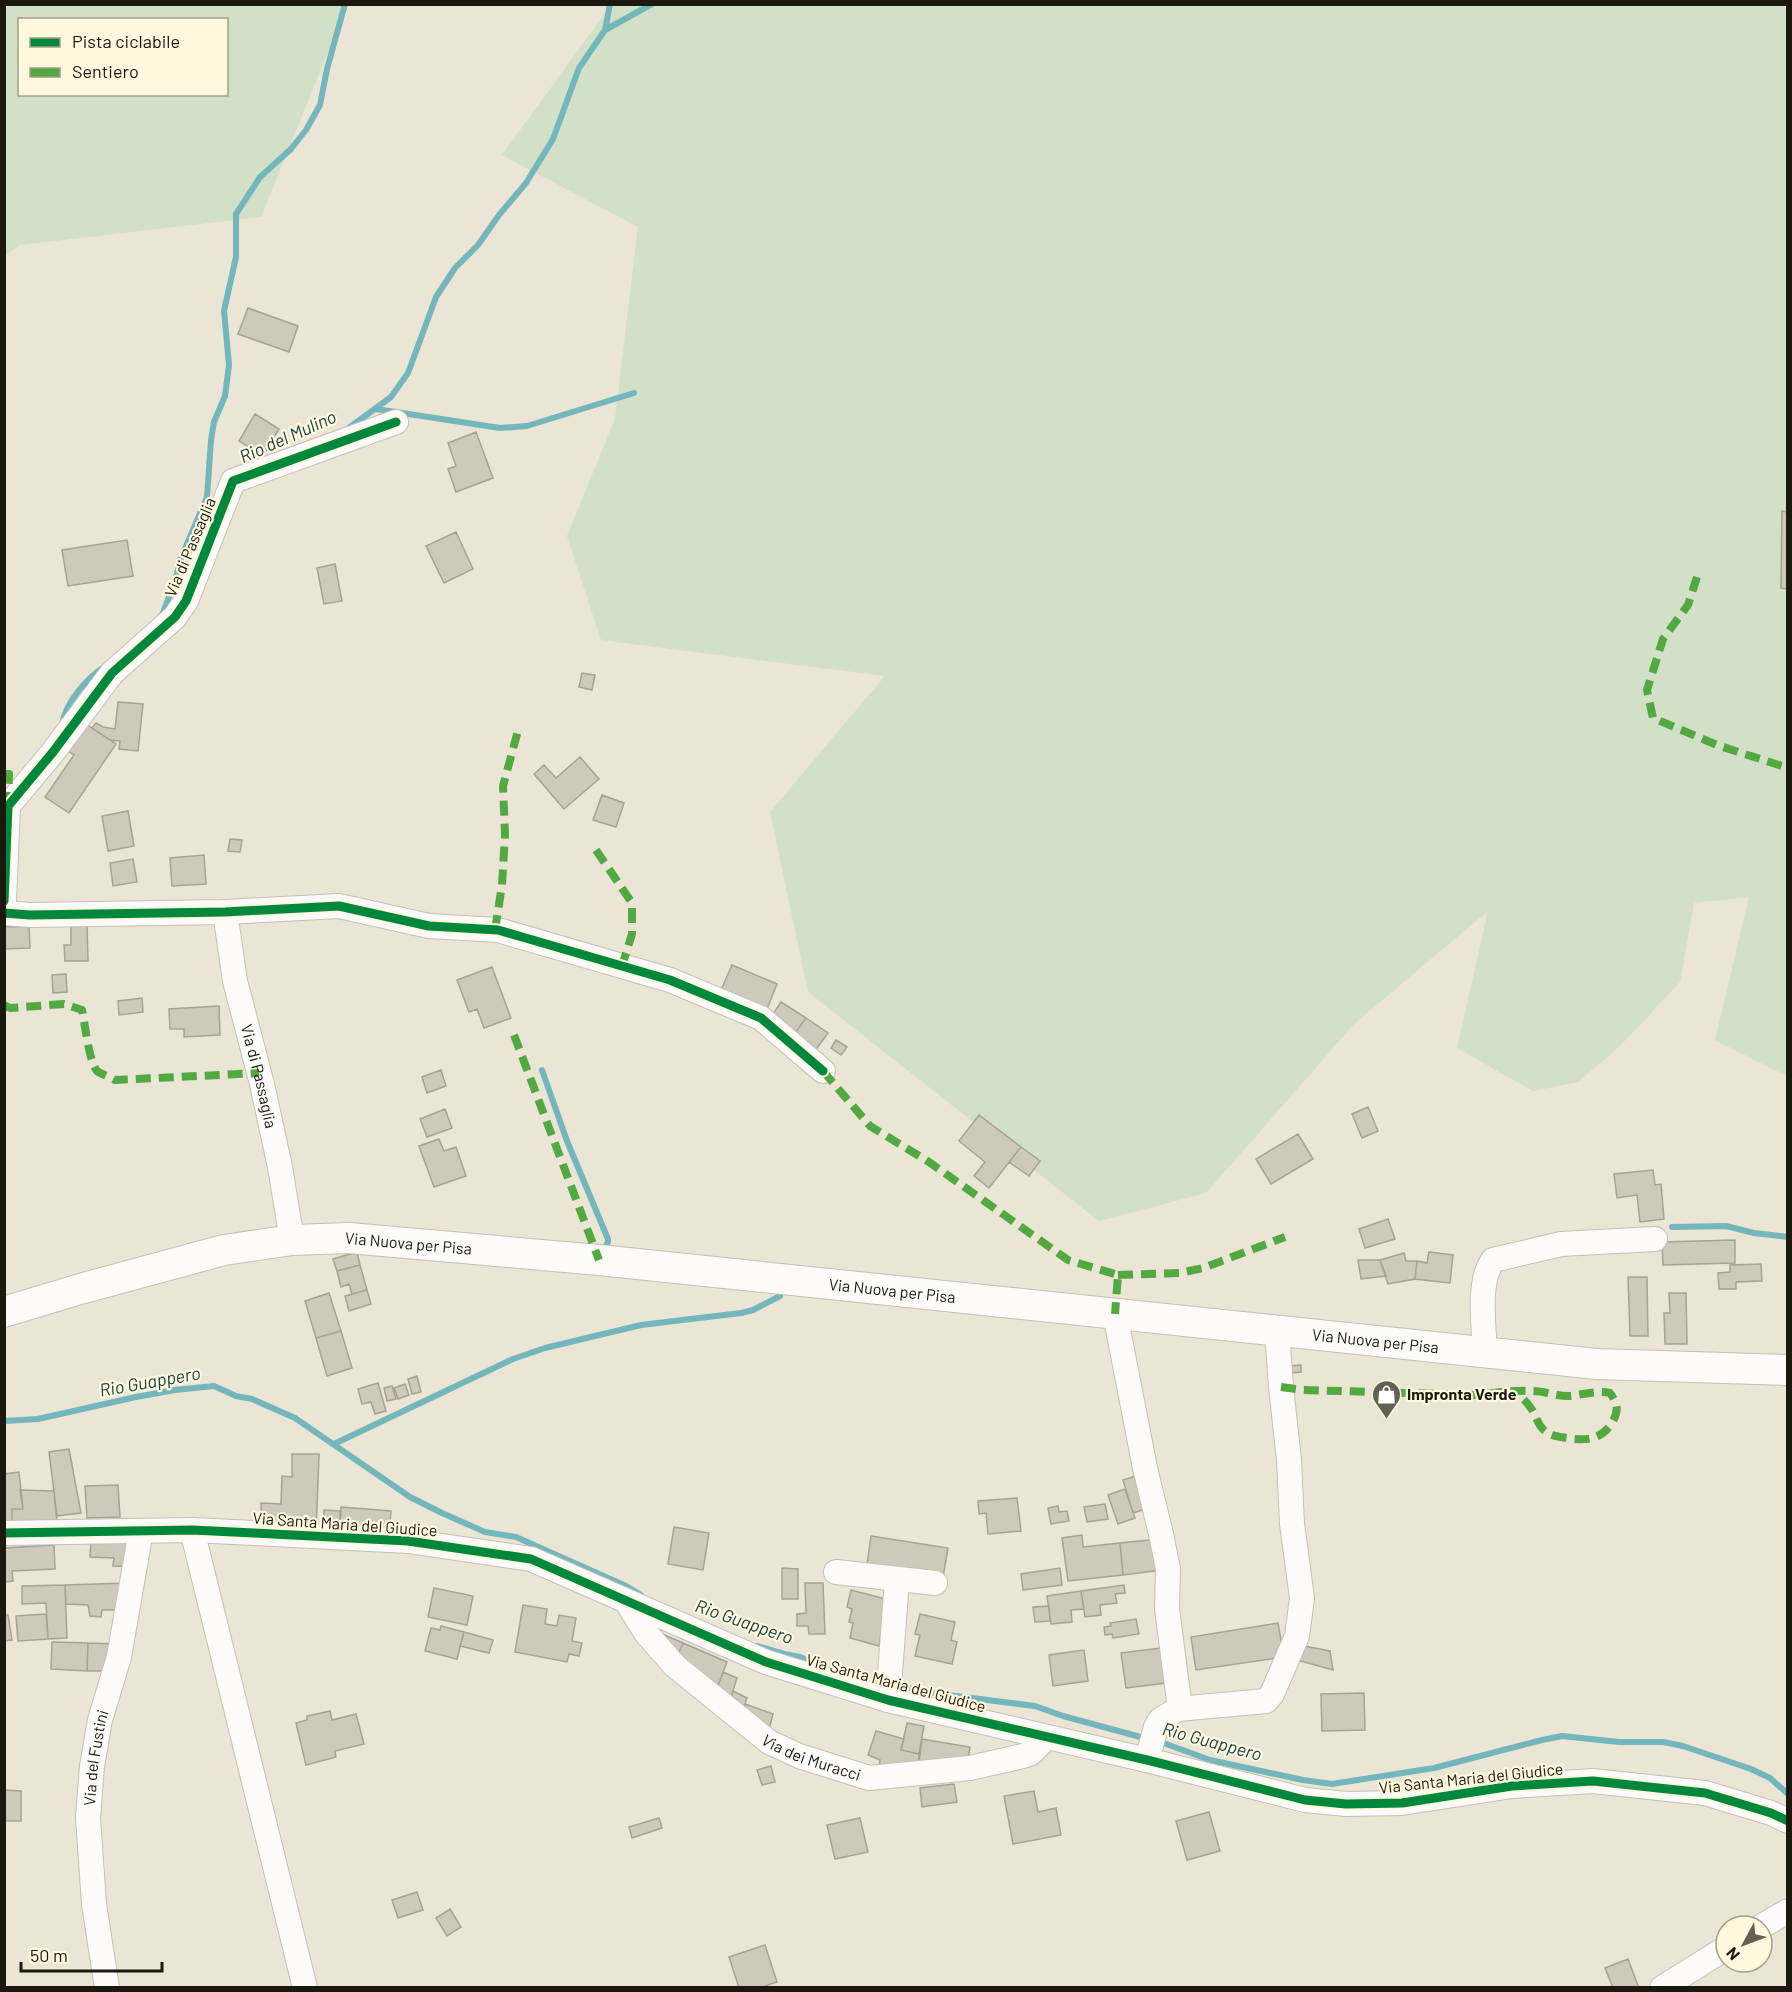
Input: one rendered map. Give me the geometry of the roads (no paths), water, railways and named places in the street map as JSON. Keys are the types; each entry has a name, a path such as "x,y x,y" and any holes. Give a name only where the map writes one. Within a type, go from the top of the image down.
{"main road":[{"name":"Via Nuova per Pisa","path":"4,1312 198,1256 292,1240 349,1238 463,1247 1597,1364 1788,1370"}],"street":[{"name":"Via di Passaglia","path":"4,901 8,806 53,752 112,673 175,617 186,601 233,481 396,422"},
{"path":"4,912 30,915 225,912 339,906 429,926 498,930 670,980 761,1017 823,1071"},
{"name":"Via di Passaglia","path":"225,912 235,981 262,1084 280,1167 292,1240"},
{"path":"1485,1353 1484,1289 1486,1269 1493,1260 1561,1244 1655,1239"},
{"path":"1115,1314 1145,1468 1168,1569 1167,1609 1179,1701 1178,1709"},
{"path":"1148,1756 1160,1720 1178,1709 1266,1701 1272,1694 1296,1636 1302,1598 1292,1524 1289,1460 1277,1330"},
{"path":"192,1530 305,1988"},
{"name":"Via Santa Maria del Giudice","path":"4,1533 192,1530 408,1541 531,1559 766,1662 1046,1738 1148,1756 1305,1800 1346,1804 1402,1803 1512,1786 1593,1781 1705,1793 1771,1813 1788,1821"},
{"name":"Via del Fustini","path":"107,1988 93,1904 88,1818 92,1766 100,1720 119,1658 141,1531"},
{"path":"836,1572 935,1583"},
{"path":"889,1695 897,1580"},
{"name":"Via dei Muracci","path":"626,1601 646,1633 675,1666 769,1742 799,1756 869,1778 970,1768 1031,1753 1046,1738"},
{"path":"1774,1919 1788,1911"},
{"path":"1662,1988 1714,1956"}],"waterway":[{"path":"161,618 181,558 207,497 211,440 214,422 225,396 229,365 224,311 236,257 236,214 260,177 291,149 306,130 320,105 327,69 345,4"},
{"name":"Rio del Mulino","path":"350,427 391,397 408,373 436,297 455,268 478,245 526,183 553,139 579,68 605,30 610,4"},
{"path":"605,30 652,4"},
{"path":"376,409 500,428 527,426 634,393"},
{"name":"Rio del Mulino","path":"62,725 67,708 77,692 104,667"},
{"path":"542,1070 567,1141 608,1239 605,1247"},
{"path":"1672,1227 1726,1226 1754,1233 1788,1237"},
{"path":"334,1444 513,1359 545,1348 641,1325 741,1313 753,1310 780,1296"},
{"name":"Rio Guappero","path":"4,1421 38,1419 136,1397 214,1386 236,1396 252,1399 295,1418 410,1497 442,1513 485,1532 516,1537 626,1586 641,1595"},
{"name":"Rio Guappero","path":"757,1646 800,1657 827,1669"},
{"name":"Rio Guappero","path":"894,1685 932,1693 1035,1706 1148,1739"},
{"name":"Rio Guappero","path":"1158,1741 1210,1760 1332,1784 1434,1768 1562,1736 1619,1742 1663,1742 1683,1746 1751,1769 1770,1778 1788,1794"}],"place":[{"name":"Impronta Verde","path":"1386,1420"}]}
